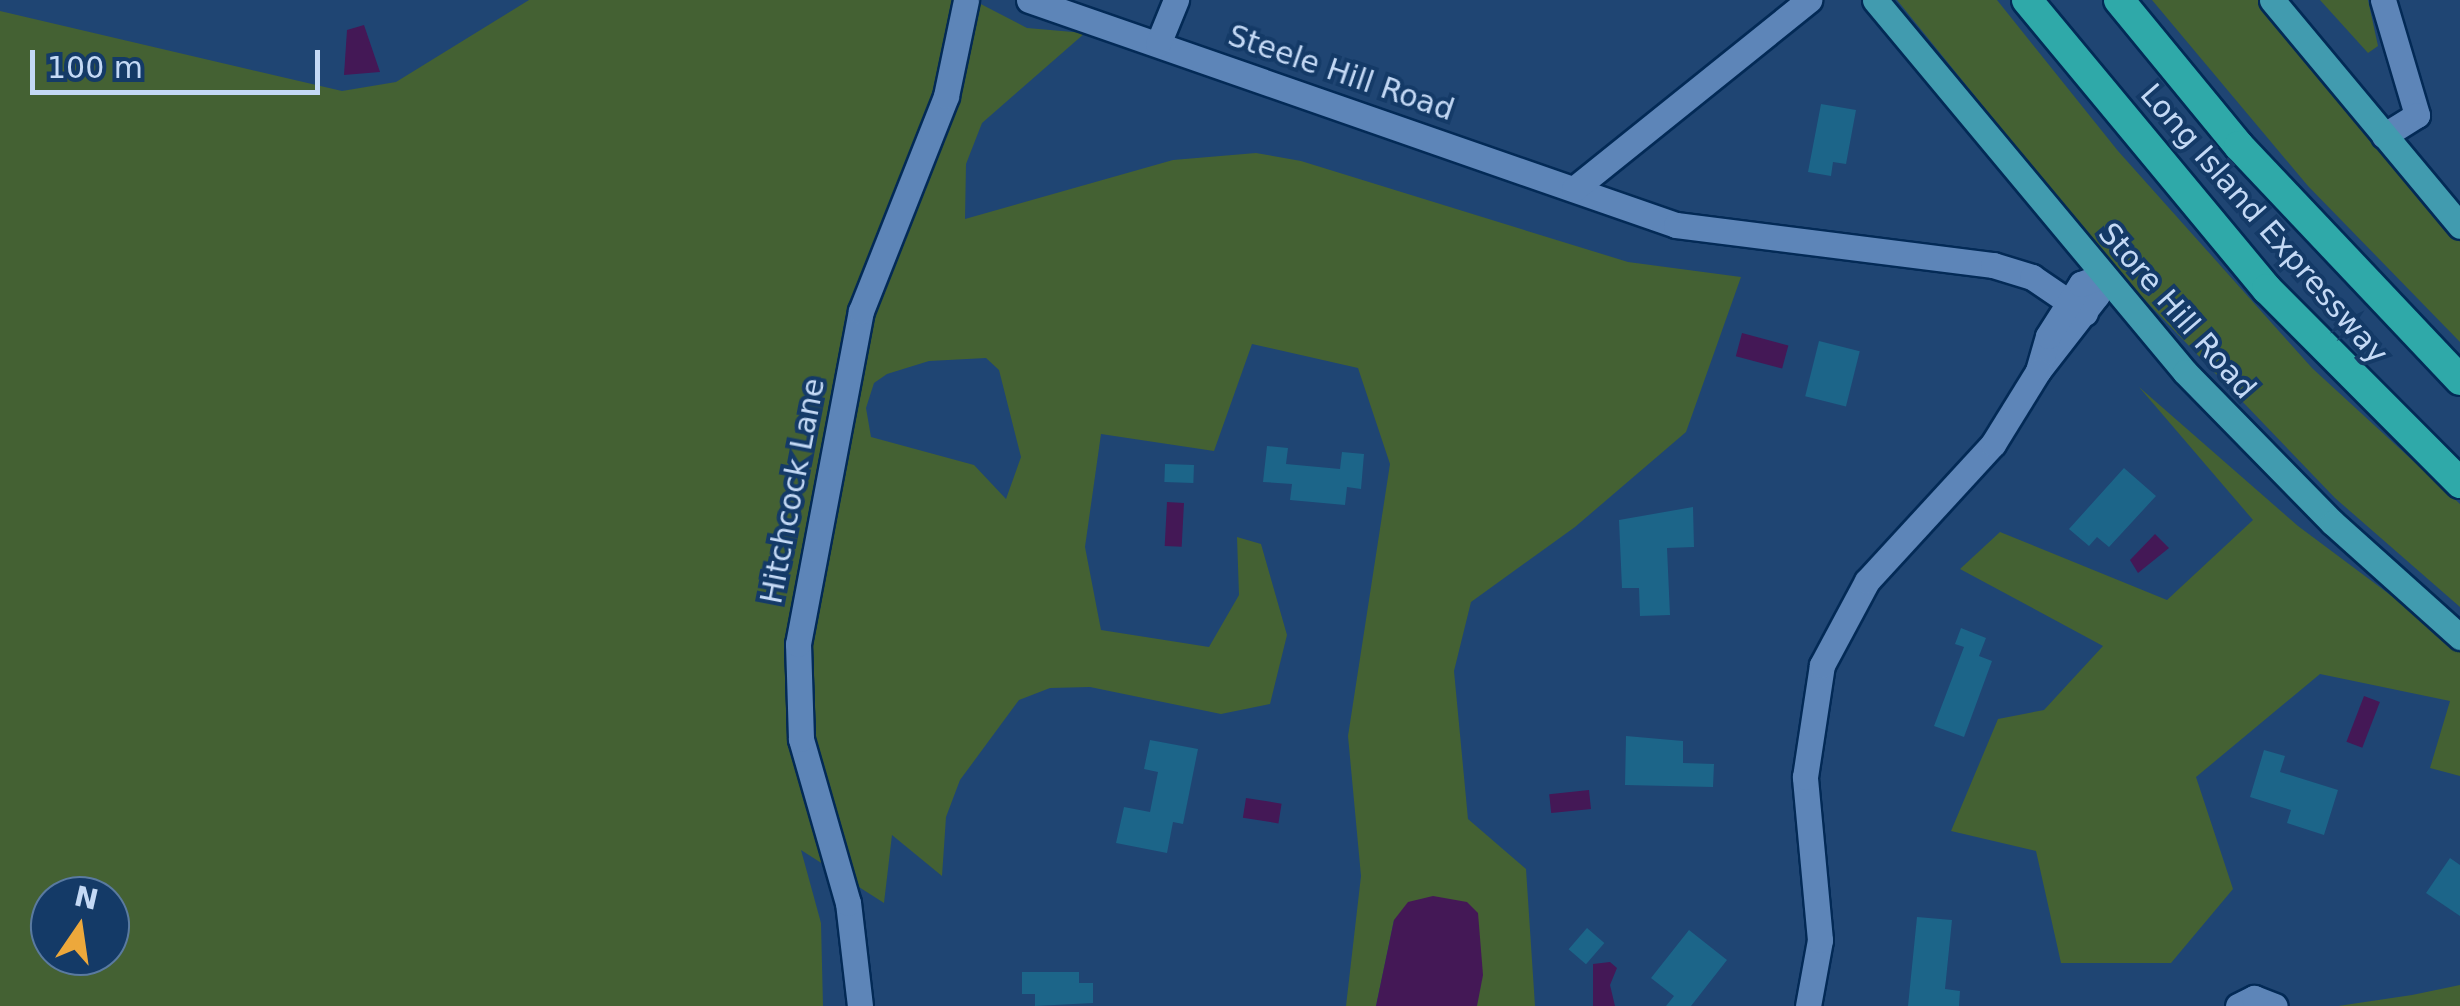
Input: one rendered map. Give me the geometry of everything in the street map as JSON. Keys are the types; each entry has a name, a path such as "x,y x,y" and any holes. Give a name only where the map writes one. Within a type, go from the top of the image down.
{"highway":[{"name":"Long Island Expressway","path":"2027,0 2267,290 2460,483"},
{"name":"Long Island Expressway","path":"2120,0 2239,146 2460,380"}],"main road":[{"name":"Store Hill Road","path":"1875,0 2102,276 2284,475 2460,636"},
{"path":"2272,0 2460,226"}],"street":[{"name":"Hitchcock Lane","path":"860,1006 848,903 801,740 798,644 861,312 946,96 966,0"},
{"name":"Steele Hill Road","path":"1029,0 1574,189 1728,236 1992,264 2032,277 2077,307"},
{"path":"1158,44 1176,0"},
{"path":"1574,189 1808,0"},
{"path":"2383,0 2417,115 2384,136"},
{"path":"1808,1006 1820,940 1804,777 1822,665 1867,581 1993,444 2077,307 2081,284 2102,276"},
{"path":"2238,1006 2254,998 2275,1006"}],"green space":[{"path":"529,0 973,0 1027,28 1085,33 982,123 966,164 965,219 1173,160 1256,153 1301,161 1628,262 1741,277 1686,432 1575,527 1471,602 1454,671 1468,819 1526,869 1535,1006 1477,1006 1478,913 1394,920 1376,1006 1346,1006 1361,876 1348,736 1390,464 1358,368 1252,344 1214,451 1101,434 1085,547 1101,630 1209,647 1239,595 1237,537 1261,544 1287,635 1270,704 1221,714 1090,687 1050,688 1019,700 960,780 946,817 942,876 892,835 884,903 801,850 821,923 823,1006 0,1006 0,11 342,91 396,82","holes":["986,358 999,370 1021,457 1006,499 974,465 871,437 866,408 874,383 887,374 929,361"]},
{"path":"1897,0 1997,0 2118,151 2312,368 2460,504 2460,607 2335,498 2117,271"},
{"path":"2152,0 2258,0 2460,242 2460,342 2308,186"},
{"path":"2320,0 2368,0 2378,46 2368,53"},
{"path":"2139,387 2298,526 2460,647 2460,776 2430,768 2450,701 2320,674 2196,777 2233,889 2171,963 2061,963 2036,851 1951,831 1998,719 2044,710 2103,646 1960,569 2000,532 2167,600 2253,520"},
{"path":"2460,985 2460,1006 2338,1006 2412,995"}],"shaded area":[{"path":"364,25 380,72 344,75 347,30"},
{"path":"1742,333 1788,345 1782,369 1736,356"},
{"path":"1167,502 1184,503 1182,547 1165,546"},
{"path":"2155,534 2169,548 2138,573 2130,560"},
{"path":"2364,696 2380,702 2362,748 2346,742"},
{"path":"1589,790 1591,809 1551,813 1549,794"},
{"path":"1246,798 1282,804 1278,823 1243,818"},
{"path":"1433,896 1467,902 1478,913 1483,975 1477,1006 1376,1006 1394,920 1408,902"},
{"path":"1610,962 1617,968 1610,985 1615,1006 1593,1006 1593,964"}],"building":[{"path":"1821,104 1856,110 1846,164 1833,162 1831,176 1808,172"},
{"path":"1819,341 1860,351 1846,406 1805,396"},
{"path":"1267,446 1288,448 1286,464 1340,469 1342,452 1364,454 1361,489 1347,487 1345,505 1290,500 1292,484 1263,482"},
{"path":"1165,464 1194,465 1193,483 1164,482"},
{"path":"2124,468 2156,496 2109,547 2097,537 2089,546 2069,529"},
{"path":"1693,507 1694,547 1667,548 1670,615 1640,616 1639,588 1622,588 1619,520"},
{"path":"1961,628 1986,638 1979,656 1992,661 1964,737 1934,726 1964,647 1955,644"},
{"path":"1626,736 1683,741 1683,763 1714,764 1713,787 1625,785"},
{"path":"1150,740 1198,749 1183,824 1173,822 1167,853 1116,843 1124,807 1150,812 1158,772 1144,769"},
{"path":"2264,750 2285,756 2280,772 2338,790 2324,835 2287,823 2291,810 2250,797"},
{"path":"2450,858 2460,865 2460,916 2426,893"},
{"path":"1917,917 1952,920 1945,989 1960,991 1959,1006 1908,1006"},
{"path":"1587,928 1604,943 1586,964 1569,949"},
{"path":"1689,930 1727,960 1691,1006 1666,1006 1674,996 1651,978"},
{"path":"1022,972 1079,972 1079,983 1093,983 1093,1003 1035,1006 1035,994 1022,994"}]}
